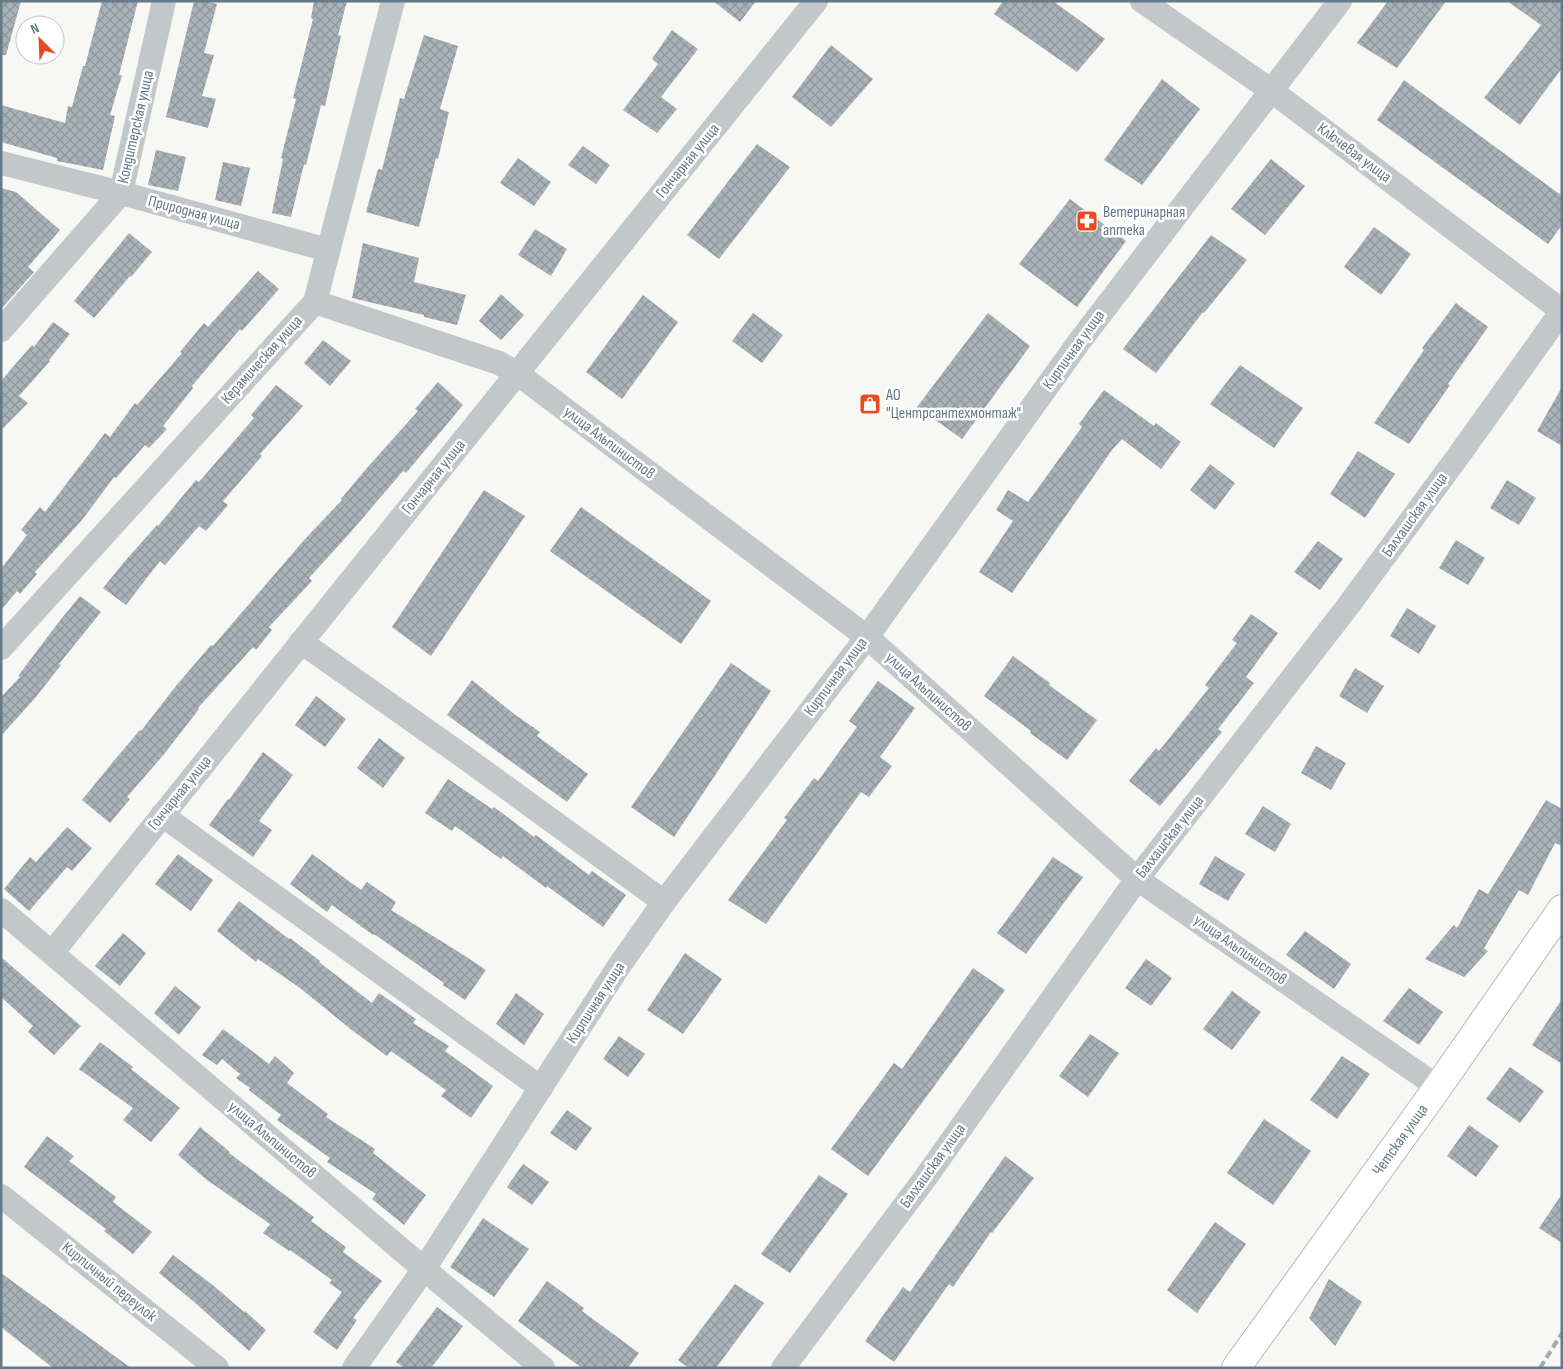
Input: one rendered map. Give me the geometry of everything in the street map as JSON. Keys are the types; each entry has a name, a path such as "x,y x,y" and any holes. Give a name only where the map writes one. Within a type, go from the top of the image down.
{"main road":[{"name":"Четская улица","path":"1236,1368 1438,1087 1562,909"}],"street":[{"name":"Кондитерская улица","path":"1,330 121,193 164,1"},
{"name":"Керамическая улица","path":"1,648 314,302 393,1"},
{"name":"Гончарная улица","path":"52,953 816,1"},
{"name":"Ключевая улица","path":"1142,1 1272,91 1562,311"},
{"name":"Кирпичная улица","path":"354,1368 424,1269 619,966 664,902 867,637 1079,342 1340,1"},
{"name":"Природная улица","path":"1,163 121,193 328,250"},
{"name":"улица Альпинистов","path":"314,302 499,363 518,374 867,637 1138,879 1438,1087"},
{"name":"Балхашская улица","path":"783,1368 926,1177 1138,879 1348,606 1562,311"},
{"path":"301,642 460,754 664,902"},
{"path":"162,815 541,1088"},
{"name":"улица Альпинистов","path":"1,910 543,1368"},
{"name":"Кирпичный переулок","path":"1,1196 217,1368"}],"building":[{"path":"1,1 21,1 17,15 15,15 15,23 6,55 1,55"},
{"path":"102,1 138,1 119,75 122,75 110,115 115,116 103,170 57,161 57,158 1,142 1,105 65,123 68,106 72,107 83,66 85,66"},
{"path":"194,1 217,4 204,53 214,55 202,96 216,99 208,128 166,117"},
{"path":"314,1 347,1 338,35 341,36 325,106 321,105 291,217 272,213 283,159 281,158 296,99 293,98 313,19 311,18"},
{"path":"713,1 756,1 740,22"},
{"path":"1003,1 1053,1 1105,39 1077,72 994,14"},
{"path":"1388,1 1446,1 1397,68 1357,43"},
{"path":"1507,1 1562,1 1562,68 1520,125 1484,98 1541,25"},
{"path":"672,30 698,49 661,97 677,109 657,133 623,110 658,64 652,59"},
{"path":"424,35 458,46 440,109 449,112 419,227 366,212 378,169 382,170 400,98 404,99"},
{"path":"831,45 873,79 831,127 792,97"},
{"path":"1162,79 1200,109 1142,185 1104,160"},
{"path":"1404,80 1562,196 1562,225 1548,244 1377,120"},
{"path":"757,144 790,167 719,259 687,235"},
{"path":"583,146 610,165 596,184 568,165"},
{"path":"156,150 186,157 178,191 148,185"},
{"path":"518,158 551,182 534,206 500,183"},
{"path":"1271,159 1305,186 1265,235 1231,209"},
{"path":"223,162 250,168 241,206 215,200"},
{"path":"1,188 16,192 60,230 28,267 34,272 1,309"},
{"path":"1070,199 1126,241 1077,307 1019,264"},
{"path":"1374,227 1411,254 1381,295 1344,267"},
{"path":"535,229 567,249 551,276 518,255"},
{"path":"129,233 152,252 94,318 74,301"},
{"path":"1211,235 1247,260 1203,312 1156,373 1123,349"},
{"path":"363,243 419,258 414,282 466,295 457,325 352,298"},
{"path":"258,271 279,289 242,331 240,329 192,386 193,388 163,426 167,429 149,448 145,445 116,478 114,477 82,520 35,572 37,574 20,594 17,591 1,610 1,569 27,535 21,530 40,507 45,512 105,433 110,437 135,403 137,405 182,353 180,352 204,323 208,327"},
{"path":"501,294 524,315 501,340 479,321"},
{"path":"643,295 678,322 622,399 586,372"},
{"path":"1456,303 1488,327 1409,444 1374,423 1424,350 1422,348"},
{"path":"753,313 783,335 762,363 732,341"},
{"path":"988,313 1030,346 962,439 917,407"},
{"path":"53,322 70,334 50,361 19,396 28,403 1,430 1,381 32,345 34,347"},
{"path":"323,340 351,361 330,386 304,363"},
{"path":"1240,365 1303,408 1274,448 1210,404"},
{"path":"438,382 463,405 406,473 403,471 309,578 312,581 269,627 272,630 256,650 253,647 198,708 165,753 127,797 130,799 110,823 82,800 211,645 213,646 418,411 415,409"},
{"path":"276,385 303,406 260,454 262,456 223,501 228,505 206,531 199,526 165,565 160,561 126,605 103,588 196,480 199,482 254,418 251,415"},
{"path":"1562,387 1562,446 1537,431"},
{"path":"1104,390 1154,426 1156,423 1181,442 1161,469 1122,439 1112,450 1012,593 979,572 1013,521 996,510 1008,490 1028,502 1082,427 1079,424"},
{"path":"1358,451 1395,474 1365,518 1330,494"},
{"path":"1210,464 1235,483 1215,510 1190,490"},
{"path":"1507,480 1536,498 1519,525 1490,508"},
{"path":"484,490 525,516 431,656 392,627"},
{"path":"581,507 711,601 681,644 550,551"},
{"path":"1456,540 1485,558 1468,585 1439,568"},
{"path":"1318,541 1343,559 1320,590 1294,572"},
{"path":"80,596 101,612 59,664 61,665 35,698 1,736 1,697 20,677 18,676"},
{"path":"1407,608 1436,626 1419,654 1390,636"},
{"path":"1251,614 1278,633 1246,677 1254,683 1218,729 1222,732 1160,806 1129,781 1156,748 1159,751 1209,688 1205,685 1237,643 1232,640"},
{"path":"1013,656 1097,720 1067,760 984,696"},
{"path":"731,663 771,691 674,837 631,807"},
{"path":"1355,668 1384,686 1367,713 1339,696"},
{"path":"472,680 540,732 537,736 588,774 567,802 447,715"},
{"path":"878,681 915,708 880,757 892,766 869,797 861,792 766,924 728,900 787,820 784,818 814,778 818,781 857,727 849,721"},
{"path":"316,696 346,719 325,747 295,725"},
{"path":"379,738 405,758 383,788 357,768"},
{"path":"1316,746 1346,763 1331,790 1301,773"},
{"path":"263,752 293,775 259,821 272,830 253,857 209,825"},
{"path":"448,779 492,809 494,807 534,837 536,835 589,875 592,871 626,895 603,927 503,856 501,859 455,826 452,831 425,813"},
{"path":"1546,800 1562,809 1562,846 1555,843 1528,895 1519,890 1484,948 1488,951 1464,977 1425,959 1454,925 1457,928 1479,889 1488,894"},
{"path":"1263,806 1291,824 1275,852 1245,834"},
{"path":"67,827 92,848 72,871 67,867 29,911 4,889 30,857 36,862"},
{"path":"178,854 213,880 191,911 155,884"},
{"path":"312,854 361,890 367,882 396,902 391,910 486,970 465,1000 443,985 444,983 332,905 327,912 290,884"},
{"path":"1215,856 1245,874 1228,901 1199,884"},
{"path":"1053,857 1083,877 1026,954 997,933"},
{"path":"239,901 320,961 372,1003 379,993 416,1019 413,1023 449,1046 445,1051 493,1086 471,1118 441,1096 446,1090 391,1051 387,1056 300,988 258,959 256,962 217,931"},
{"path":"1305,931 1351,964 1334,989 1286,955"},
{"path":"123,933 146,953 120,986 95,966"},
{"path":"685,953 722,979 683,1034 647,1010"},
{"path":"1,957 81,1026 54,1055 28,1032 33,1026 1,997"},
{"path":"1146,959 1172,978 1151,1006 1125,988"},
{"path":"973,968 1005,990 868,1176 831,1149 894,1063 902,1069"},
{"path":"175,986 201,1007 179,1035 154,1013"},
{"path":"1409,988 1443,1012 1419,1045 1383,1021"},
{"path":"1232,991 1261,1012 1232,1050 1203,1029"},
{"path":"516,993 544,1014 524,1045 496,1024"},
{"path":"1562,999 1562,1064 1532,1045"},
{"path":"223,1029 269,1064 275,1056 294,1073 287,1083 328,1114 326,1117 375,1149 373,1153 426,1195 404,1225 372,1199 376,1194 327,1162 330,1158 277,1120 281,1115 236,1078 240,1074 222,1059 217,1065 202,1055"},
{"path":"1090,1034 1119,1053 1088,1097 1059,1076"},
{"path":"619,1036 645,1054 628,1077 603,1059"},
{"path":"100,1042 133,1067 131,1069 180,1108 151,1142 123,1120 133,1108 79,1069"},
{"path":"1342,1056 1370,1074 1337,1119 1310,1100"},
{"path":"1510,1067 1544,1091 1520,1123 1486,1099"},
{"path":"567,1110 592,1128 576,1151 550,1133"},
{"path":"1264,1119 1311,1151 1273,1205 1227,1173"},
{"path":"1469,1125 1499,1146 1476,1177 1447,1156"},
{"path":"200,1127 229,1153 314,1217 311,1221 346,1247 343,1252 382,1281 353,1318 357,1320 337,1350 313,1332 342,1292 329,1283 332,1280 263,1233 270,1224 207,1180 178,1155"},
{"path":"47,1136 74,1156 69,1161 116,1197 113,1202 152,1232 133,1254 104,1231 106,1229 24,1167"},
{"path":"1005,1156 1034,1178 991,1232 953,1287 949,1284 894,1362 865,1341 903,1287 910,1292"},
{"path":"523,1164 549,1182 532,1205 507,1187"},
{"path":"819,1175 848,1194 790,1273 761,1254"},
{"path":"1562,1194 1562,1243 1539,1228"},
{"path":"483,1218 529,1249 494,1297 450,1267"},
{"path":"1215,1222 1246,1244 1197,1313 1167,1290"},
{"path":"173,1255 245,1311 266,1330 249,1351 159,1273"},
{"path":"1,1273 131,1368 53,1368 1,1327"},
{"path":"1329,1279 1362,1302 1335,1346 1309,1318"},
{"path":"547,1281 584,1308 582,1311 639,1353 628,1368 582,1368 518,1321"},
{"path":"735,1284 764,1303 716,1368 689,1368 678,1360"},
{"path":"437,1307 463,1326 431,1368 405,1368 396,1362"}],"railway":[{"path":"1540,1368 1562,1333"}],"place":[{"name":"Ветеринарная аптека","path":"1087,221"},
{"name":"АО \"Центрсантехмонтаж\"","path":"870,404"}]}
